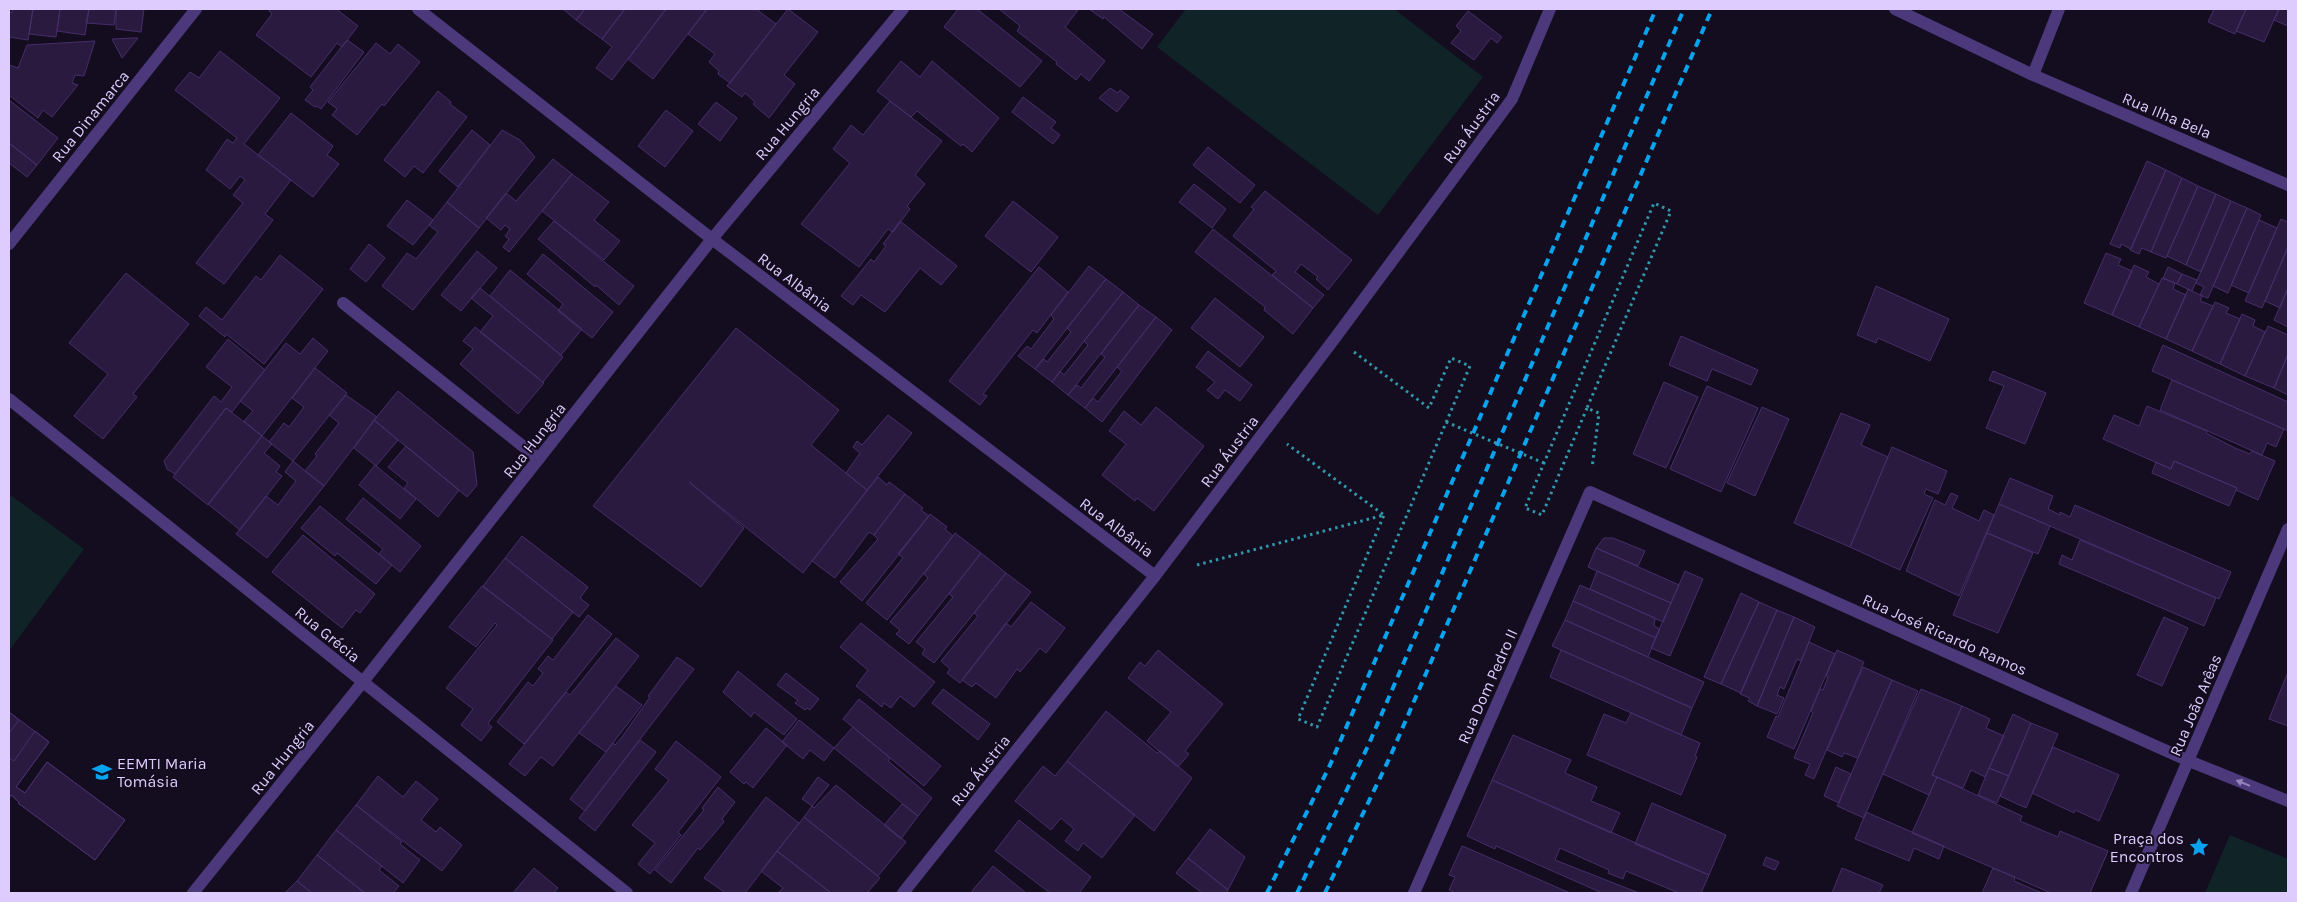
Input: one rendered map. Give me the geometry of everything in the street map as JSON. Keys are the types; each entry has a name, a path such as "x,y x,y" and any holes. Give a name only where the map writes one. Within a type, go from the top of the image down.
{"street":[{"name":"Rua Dinamarca","path":"9,244 196,9"},
{"name":"Rua Albânia","path":"418,9 712,239 1155,576"},
{"name":"Rua Hungria","path":"193,893 362,683 712,239 903,9"},
{"name":"Rua Áustria","path":"903,893 1155,576 1335,338 1512,99 1550,9"},
{"name":"Rua Ilha Bela","path":"1895,9 2033,75 2288,185"},
{"path":"2033,75 2059,9"},
{"path":"343,303 539,459"},
{"name":"Rua Grécia","path":"9,399 627,893"},
{"name":"Rua José Ricardo Ramos","path":"1590,492 2188,761 2288,801"},
{"name":"Rua Dom Pedro II","path":"1414,893 1590,492"},
{"name":"Rua João Arêas","path":"2131,893 2288,529"}],"path":[{"path":"1654,203 1671,211 1587,408 1542,515 1525,508 1654,203"},
{"path":"1335,338 1429,408 1451,358 1470,366 1316,727 1298,718 1384,516"},
{"path":"1587,408 1599,413 1590,492"},
{"path":"1446,422 1544,463"},
{"path":"1267,428 1384,516"},
{"path":"1155,576 1384,516"}],"green space":[{"path":"1186,9 1394,9 1483,77 1378,215 1157,47"},
{"path":"9,494 84,549 9,651"},
{"path":"2230,835 2288,859 2288,893 2205,893"}],"building":[{"path":"12,9 33,9 28,40 9,37 9,12 12,13"},
{"path":"33,9 60,9 56,37 29,34"},
{"path":"60,9 89,9 85,35 57,31"},
{"path":"89,9 116,9 114,25 86,23"},
{"path":"116,9 144,9 141,32 116,29"},
{"path":"271,9 336,9 358,26 342,47 337,43 311,77 256,35 272,14 269,11"},
{"path":"563,9 585,9 576,20"},
{"path":"585,9 625,9 602,39 576,20"},
{"path":"625,9 666,9 612,80 596,68 612,47 602,39"},
{"path":"666,9 707,9 653,79 628,59"},
{"path":"707,9 756,9 776,24 730,83 718,74 719,71 709,62 715,54 688,34"},
{"path":"788,9 818,32 784,75 795,84 769,118 753,104 755,102 745,93 742,97 727,86"},
{"path":"958,9 977,9 1042,61 1020,87 944,27"},
{"path":"999,9 1077,9 1065,27 1105,61 1089,81 1081,74 1076,80 1056,64 1057,62 1017,31 1020,26"},
{"path":"1089,9 1119,9 1153,34 1142,49 1104,17 1103,19"},
{"path":"2214,9 2246,9 2235,34 2208,22"},
{"path":"2246,9 2279,9 2264,42 2236,31"},
{"path":"2279,9 2288,9 2288,26 2274,20"},
{"path":"1468,11 1502,37 1497,43 1491,38 1474,60 1451,43 1461,31 1456,26"},
{"path":"138,38 122,58 112,39"},
{"path":"347,40 364,52 321,109 317,106 315,107 305,100 313,90 310,87"},
{"path":"95,41 84,76 75,75 72,83 78,85 52,117 43,110 38,118 9,95 9,65 18,68 27,45"},
{"path":"376,43 390,54 398,44 420,62 357,135 332,115 337,109 328,102"},
{"path":"220,51 280,98 244,144 291,180 265,214 273,220 224,284 196,263 243,203 233,195 245,180 240,176 230,189 206,170 227,139 233,143 237,138 175,90 190,72 199,78"},
{"path":"901,61 920,77 932,61 999,118 972,152 963,144 961,146 917,111 911,117 877,91"},
{"path":"1110,88 1118,93 1120,90 1129,97 1117,112 1099,98"},
{"path":"438,91 451,102 450,104 467,117 423,173 414,166 405,177 384,160"},
{"path":"1023,97 1056,122 1051,128 1060,135 1053,144 1012,112"},
{"path":"9,100 58,138 37,165 9,143"},
{"path":"890,101 942,141 915,175 925,184 907,206 910,209 893,232 888,229 859,267 801,224 850,163 833,149 851,125 863,135"},
{"path":"716,102 737,118 720,141 698,124"},
{"path":"666,110 693,131 665,167 638,146"},
{"path":"291,113 333,146 327,155 339,164 313,197 258,155"},
{"path":"472,130 490,145 458,187 439,171"},
{"path":"502,130 520,140 535,157 479,228 447,202"},
{"path":"9,143 37,165 27,177 9,163"},
{"path":"1208,147 1255,185 1240,203 1193,165"},
{"path":"553,159 572,174 509,252 503,247 509,239 505,236 510,229 505,225 501,230 486,218 506,193 516,201"},
{"path":"2147,161 2166,170 2131,249 2121,244 2120,248 2110,244"},
{"path":"2166,170 2182,178 2151,252 2142,248 2139,254 2130,250"},
{"path":"572,174 609,202 594,220 620,241 604,260 542,211"},
{"path":"2182,178 2198,186 2166,258 2151,252"},
{"path":"1194,184 1226,209 1212,228 1179,202"},
{"path":"2198,186 2216,194 2186,265 2167,256"},
{"path":"1265,191 1352,260 1328,290 1316,279 1318,277 1301,264 1295,272 1324,295 1313,308 1272,275 1276,271 1233,236 1254,209 1251,207"},
{"path":"2216,194 2231,201 2201,272 2186,265"},
{"path":"407,200 433,220 413,245 387,226"},
{"path":"1013,201 1058,237 1031,272 985,236"},
{"path":"2231,201 2247,208 2208,298 2200,295 2204,287 2196,283"},
{"path":"447,202 479,228 413,310 382,286 407,253 416,259 438,232 429,225"},
{"path":"2247,208 2261,215 2228,293 2213,286"},
{"path":"2281,219 2288,222 2288,247 2262,308 2245,301"},
{"path":"2259,220 2277,228 2249,293 2231,285"},
{"path":"554,221 634,286 619,305 538,239"},
{"path":"900,221 957,266 941,285 920,268 885,312 861,295 853,305 841,296 871,259 874,262 886,246 883,244"},
{"path":"1213,229 1313,308 1293,334 1264,310 1265,307 1195,252"},
{"path":"369,244 385,258 366,282 350,269"},
{"path":"2288,247 2288,288 2280,308 2265,301"},
{"path":"477,251 497,268 461,311 441,295"},
{"path":"2106,253 2121,259 2118,265 2132,271 2112,315 2084,303"},
{"path":"543,254 613,312 592,338 558,311 563,304 527,274"},
{"path":"280,255 323,289 264,364 226,334 225,337 199,316 206,307 222,320 256,276 261,280"},
{"path":"2134,265 2149,272 2146,277 2159,284 2139,327 2112,315"},
{"path":"1089,266 1106,279 1035,369 1018,356 1027,346 1031,349 1054,319 1051,315"},
{"path":"1039,267 1068,292 1037,333 1033,330 983,394 987,396 980,405 949,381"},
{"path":"2168,267 2182,274 2177,284 2163,278"},
{"path":"510,270 582,329 561,355 490,296"},
{"path":"126,273 189,324 133,394 137,397 103,439 74,416 108,374 69,343"},
{"path":"2182,274 2197,280 2192,291 2177,284"},
{"path":"2162,278 2175,283 2173,289 2186,295 2166,339 2139,327"},
{"path":"1106,279 1123,292 1052,382 1035,369 1044,359 1047,362 1071,332 1067,328"},
{"path":"1876,286 1949,319 1930,361 1878,338 1876,343 1857,335"},
{"path":"480,288 563,357 543,382 480,332 493,316 471,298"},
{"path":"2288,288 2288,327 2274,320"},
{"path":"2188,289 2202,296 2200,301 2213,306 2192,351 2166,339"},
{"path":"1123,292 1139,305 1068,395 1052,382 1060,371 1064,375 1088,345 1084,341"},
{"path":"1215,298 1264,337 1240,367 1191,328"},
{"path":"2215,302 2229,308 2226,313 2240,319 2220,364 2192,351"},
{"path":"1139,305 1156,317 1085,408 1068,395 1077,385 1081,388 1105,357 1101,354"},
{"path":"2242,314 2255,320 2253,326 2265,332 2245,376 2220,364"},
{"path":"1156,317 1172,330 1102,422 1085,408 1093,398 1098,402 1122,371 1117,367"},
{"path":"2268,326 2288,335 2288,354 2274,388 2245,376"},
{"path":"475,327 544,383 518,414 460,364 473,349 463,341"},
{"path":"736,328 839,410 811,445 867,490 803,573 689,482 744,528 701,587 593,506"},
{"path":"1681,336 1758,370 1751,385 1712,369 1707,381 1669,365"},
{"path":"313,338 328,351 262,436 244,421 253,411 240,401 286,343 300,354"},
{"path":"228,339 265,370 232,412 226,408 175,474 167,469 164,461 214,396 221,402 232,387 206,367"},
{"path":"2163,345 2288,402 2288,431 2152,371"},
{"path":"1208,351 1252,385 1240,401 1225,390 1218,399 1207,390 1215,382 1196,367"},
{"path":"2288,354 2288,395 2274,388"},
{"path":"315,368 347,393 293,461 269,442 284,423 289,427 304,407 292,398"},
{"path":"1993,371 2046,393 2025,444 1986,428 2004,386 1989,380"},
{"path":"2172,380 2284,429 2276,447 2267,443 2262,455 2160,410"},
{"path":"1664,382 1698,397 1666,468 1633,454"},
{"path":"1707,386 1758,408 1721,492 1670,469"},
{"path":"398,391 473,452 477,485 467,497 374,420"},
{"path":"346,395 377,417 324,486 305,471 317,456 315,454 339,423 329,415"},
{"path":"2147,406 2207,431 2206,433 2235,448 2250,454 2252,451 2275,461 2258,500 2236,490 2237,488 2174,461 2171,469 2103,439 2114,415 2139,426"},
{"path":"1156,407 1204,446 1154,511 1137,498 1135,501 1102,475 1126,444 1109,431 1124,411 1141,425"},
{"path":"1762,407 1789,419 1755,496 1727,483"},
{"path":"226,408 262,436 208,505 173,477"},
{"path":"1841,413 1870,425 1861,445 1888,457 1850,547 1794,523"},
{"path":"888,415 912,433 867,490 846,473 860,453 853,447 857,441 862,445"},
{"path":"374,420 398,440 376,466 354,448"},
{"path":"262,436 272,444 264,453 280,466 276,472 282,476 240,530 208,504"},
{"path":"406,446 459,490 438,517 404,488 408,483 388,467"},
{"path":"1892,447 1947,471 1938,494 1926,489 1924,494 1933,498 1900,570 1850,547"},
{"path":"293,461 324,486 267,558 236,534 266,496 278,505 296,481 285,472"},
{"path":"2174,461 2237,488 2229,506 2152,473 2156,462 2171,469"},
{"path":"375,465 416,499 400,519 359,485"},
{"path":"878,477 887,485 889,482 905,494 874,535 869,532 835,578 812,561"},
{"path":"2010,478 2053,496 2048,509 2060,515 2060,512 2070,517 2075,505 2231,572 2219,599 1999,504"},
{"path":"1951,493 1958,496 1952,508 1979,521 1984,510 1994,515 1959,596 1906,571 1935,500 1945,505"},
{"path":"905,494 923,508 921,510 929,516 862,601 840,582 878,539 874,535"},
{"path":"363,498 421,546 400,572 379,554 383,549 346,519"},
{"path":"1999,504 2050,526 2038,554 1987,533"},
{"path":"320,506 392,565 376,584 337,553 335,556 301,528"},
{"path":"930,514 947,527 945,529 953,536 887,620 866,603 903,558 898,554"},
{"path":"955,533 981,553 909,644 896,634 900,630 890,622 928,578 924,574"},
{"path":"1987,533 2033,553 1998,633 1953,615"},
{"path":"303,535 375,594 360,613 356,610 342,628 272,572"},
{"path":"522,536 588,587 580,598 589,605 579,617 505,558"},
{"path":"1604,538 1613,538 1645,551 1638,566 1596,548"},
{"path":"2080,540 2216,598 2204,626 2059,564 2062,555 2072,560"},
{"path":"1596,548 1679,585 1671,603 1588,567"},
{"path":"981,553 1006,573 934,663 922,654 925,649 916,642 953,597 949,594"},
{"path":"505,558 573,612 552,639 483,586"},
{"path":"1597,571 1671,603 1663,622 1590,589"},
{"path":"1685,571 1703,579 1670,656 1651,648"},
{"path":"1006,573 1031,592 960,683 947,673 950,669 941,661 978,616 974,613"},
{"path":"1580,585 1655,618 1654,626 1660,629 1656,638 1573,601"},
{"path":"482,586 553,640 489,722 488,724 492,727 481,741 461,725 473,709 446,688 497,625 495,623 476,647 449,627"},
{"path":"1741,593 1759,602 1721,684 1704,677"},
{"path":"1573,601 1656,638 1648,657 1565,620"},
{"path":"1031,602 1065,628 1046,653 1040,648 1020,672 1017,669 996,698 976,683 972,687 962,680 1006,623 1011,627"},
{"path":"1759,602 1777,610 1741,693 1721,684"},
{"path":"1777,610 1794,617 1757,706 1748,701 1750,698 1740,694"},
{"path":"588,615 612,634 524,744 497,722 528,682 533,686 543,673 538,669 548,656 553,660"},
{"path":"1794,617 1815,627 1801,661 1797,659 1784,689 1780,687 1777,695 1784,698 1777,714 1757,706"},
{"path":"2164,617 2188,628 2162,686 2137,675"},
{"path":"1565,620 1704,682 1692,708 1552,646"},
{"path":"861,623 935,682 914,707 900,696 891,708 884,703 882,707 856,686 868,670 840,647"},
{"path":"616,638 639,656 553,766 541,757 525,776 509,764 566,692 570,695"},
{"path":"1809,642 1835,654 1794,749 1767,737 1776,716 1778,717"},
{"path":"1158,650 1223,704 1185,751 1189,754 1178,767 1147,741 1171,712 1128,678 1140,662 1145,666"},
{"path":"1561,650 1692,708 1681,735 1550,677"},
{"path":"1837,650 1864,662 1814,779 1805,775 1810,764 1794,758 1813,713 1811,711 1820,689 1823,690 1828,677 1826,676"},
{"path":"677,657 694,669 585,811 570,799 613,743 615,745 622,737 650,697 648,696"},
{"path":"1863,667 1892,680 1858,758 1844,753 1842,757 1827,750"},
{"path":"738,671 797,719 784,735 754,712 751,717 723,692"},
{"path":"2288,672 2288,726 2269,719"},
{"path":"786,673 819,699 810,710 807,708 805,710 795,703 798,700 777,685"},
{"path":"1892,680 1918,691 1864,818 1837,806"},
{"path":"616,686 642,705 606,752 579,733"},
{"path":"943,689 990,724 978,740 932,703"},
{"path":"1921,689 1962,706 1932,775 1937,777 1929,795 1883,774"},
{"path":"859,699 941,766 924,786 843,719"},
{"path":"1962,706 1990,719 1986,728 2004,736 1985,777 1971,770 1963,788 1932,775"},
{"path":"1106,711 1157,753 1160,751 1192,778 1154,831 1067,761"},
{"path":"9,712 19,720 9,733"},
{"path":"9,712 49,742 16,787 25,793 47,762 125,820 95,860 18,803 11,795 9,798"},
{"path":"1631,713 1700,743 1695,756 1697,757 1681,795 1587,755 1604,714 1626,723"},
{"path":"2013,714 2031,723 2009,776 1989,768"},
{"path":"799,720 834,748 824,761 810,750 803,759 782,742"},
{"path":"2031,723 2058,734 2026,808 2000,796"},
{"path":"853,727 890,758 888,761 932,798 918,816 834,748"},
{"path":"766,728 787,745 753,788 746,782 744,784 730,772"},
{"path":"35,731 49,742 16,787 25,793 47,762 125,820 95,860 18,803 11,795 9,798 9,758 14,761"},
{"path":"1513,735 1571,760 1565,773 1597,787 1591,801 1620,813 1611,833 1492,780"},
{"path":"640,740 656,752 595,831 579,818"},
{"path":"676,741 721,777 678,832 681,835 650,874 638,864 655,843 632,825 669,780 655,769"},
{"path":"2053,747 2119,775 2099,821 2075,810 2074,813 2032,793"},
{"path":"1067,761 1135,815 1102,858 1083,843 1078,851 1065,841 1074,829 1061,818 1051,830 1015,801 1043,766 1055,776"},
{"path":"1836,767 1851,774 1839,803 1824,796"},
{"path":"1989,768 2009,776 1997,803 1978,795"},
{"path":"378,776 403,797 416,781 438,799 421,820 436,832 440,827 462,845 442,871 356,805"},
{"path":"818,777 829,785 812,806 802,799"},
{"path":"1937,777 2022,816 2020,821 2058,837 2060,831 2108,851 2090,893 2051,893 1912,833"},
{"path":"1492,780 1709,875 1701,893 1679,893 1626,871 1623,879 1608,873 1609,870 1560,848 1555,860 1639,893 1602,893 1496,846 1495,849 1467,836"},
{"path":"836,785 906,842 878,876 804,817 812,806 814,808"},
{"path":"718,787 735,802 722,819 724,822 700,850 698,848 671,883 655,870 704,810 702,808"},
{"path":"766,797 799,823 745,893 726,893 704,878"},
{"path":"1652,803 1726,835 1709,875 1635,844"},
{"path":"902,804 918,816 901,839 884,825"},
{"path":"356,805 402,842 400,844 420,860 403,883 336,830"},
{"path":"1866,812 1944,846 1939,859 1914,848 1909,861 1855,839"},
{"path":"804,817 880,878 867,893 831,893 777,851"},
{"path":"1019,820 1091,877 1079,893 1050,893 995,851"},
{"path":"1210,829 1245,857 1228,890 1188,858"},
{"path":"336,830 382,866 379,870 399,886 393,893 365,893 317,855"},
{"path":"1462,846 1570,893 1456,893 1449,890 1455,877 1449,875"},
{"path":"777,851 831,893 778,893 783,888 761,871"},
{"path":"317,855 362,891 361,893 312,893 297,881"},
{"path":"1766,857 1779,862 1775,870 1763,865"},
{"path":"1188,858 1228,890 1226,893 1202,893 1176,873"},
{"path":"993,866 1026,893 974,893 972,891"},
{"path":"534,868 558,888 554,893 513,893"},
{"path":"1842,868 1883,885 1879,893 1832,893"},
{"path":"1993,868 2015,877 2014,881 2042,893 1982,893"},
{"path":"297,881 312,893 285,893"}],"railway":[{"path":"1267,893 1330,765 1656,9"},
{"path":"1297,893 1368,746 1684,9"},
{"path":"1325,893 1390,757 1712,9"}],"place":[{"name":"EEMTI Maria Tomásia","path":"102,772"},
{"name":"Praça dos Encontros","path":"2199,847"}]}
